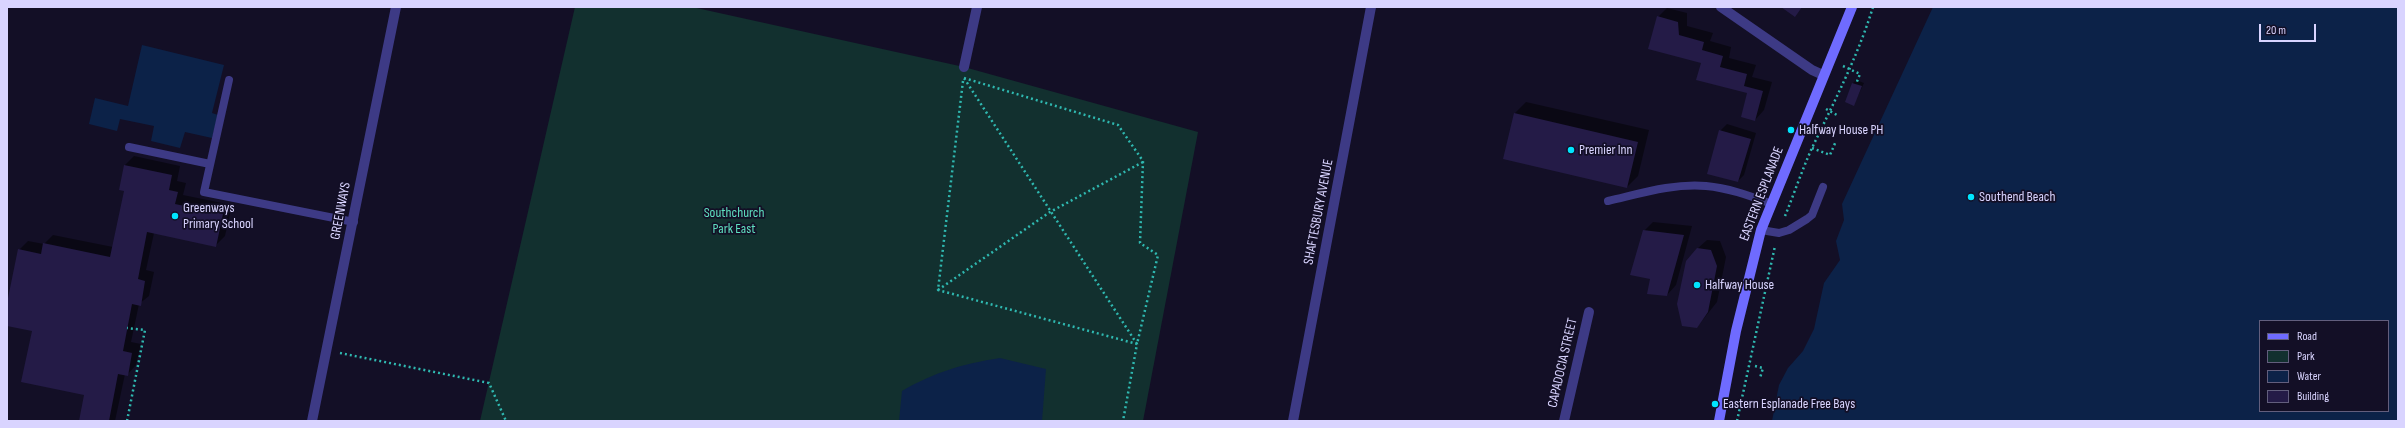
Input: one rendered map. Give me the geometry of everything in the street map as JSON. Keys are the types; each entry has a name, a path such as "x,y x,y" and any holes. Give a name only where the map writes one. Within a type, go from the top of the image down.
{"main road":[{"name":"EASTERN ESPLANADE","path":"1719,421 1740,316 1761,230 1852,7"}],"street":[{"name":"GREENWAYS","path":"312,421 354,222 396,7"},
{"path":"964,67 976,7"},
{"name":"SHAFTESBURY AVENUE","path":"1294,421 1371,7"},
{"path":"1721,7 1812,70 1824,75"},
{"name":"CAPADOCIA STREET","path":"1564,421 1589,312"}],"lane":[{"path":"229,80 204,192 354,222"},
{"path":"129,147 210,164"},
{"path":"1608,201 1686,186 1706,186 1740,192 1772,204"},
{"path":"1761,230 1779,232 1789,230 1807,220 1812,215 1823,187"}],"path":[{"path":"1841,72 1843,66 1860,74 1856,84"},
{"path":"938,290 964,78 964,67"},
{"path":"964,78 1118,125 1143,161 1140,243 1158,255 1136,344 1123,421"},
{"path":"964,78 1136,344"},
{"path":"1828,104 1825,110 1837,115"},
{"path":"1812,148 1830,155 1836,141"},
{"path":"938,290 1050,212 1143,161"},
{"path":"938,290 1136,344"},
{"path":"127,328 145,330 127,421"},
{"path":"327,351 489,384 506,421"},
{"path":"1755,366 1763,368 1760,378"}],"green space":[{"name":"Southchurch Park East","path":"575,7 692,7 964,67 1198,132 1143,421 480,421"}],"water":[{"path":"1933,7 2398,7 2398,421 1772,421 1779,385 1788,368 1803,351 1814,329 1824,283 1840,260 1836,241 1844,220 1842,204"},
{"path":"142,45 224,65 212,113 218,115 212,138 185,132 180,148 151,141 154,126 120,119 117,131 89,124 95,98 128,106"},
{"path":"1000,358 1046,369 1042,421 899,421 902,391 937,374 961,366"}],"building":[{"path":"1781,7 1802,7 1795,17"},
{"path":"1657,16 1678,22 1679,35 1704,42 1702,50 1723,56 1720,67 1747,74 1744,86 1763,91 1755,121 1741,117 1747,93 1696,80 1701,63 1648,49"},
{"path":"1852,83 1862,86 1854,106 1845,102"},
{"name":"Premier Inn","path":"1514,113 1638,142 1627,188 1503,159"},
{"path":"1719,130 1751,139 1738,182 1707,174"},
{"path":"124,165 172,175 169,190 178,192 175,204 223,214 216,247 147,232 138,279 145,281 141,306 132,304 123,351 132,353 128,376 118,374 109,421 79,421 84,395 21,382 32,331 7,326 7,303 18,249 41,254 43,243 110,257 124,191 119,190"},
{"path":"1643,230 1684,235 1667,296 1647,294 1650,279 1630,275"},
{"name":"Halfway House","path":"1697,248 1711,250 1717,266 1708,312 1697,328 1682,326 1677,304 1686,261"}],"place":[{"name":"Halfway House PH","path":"1791,130"},
{"name":"Premier Inn","path":"1571,150"},
{"name":"Southend Beach","path":"1971,197"},
{"name":"Greenways Primary School","path":"175,216"},
{"name":"Halfway House","path":"1697,285"},
{"name":"Eastern Esplanade Free Bays","path":"1715,404"}]}
